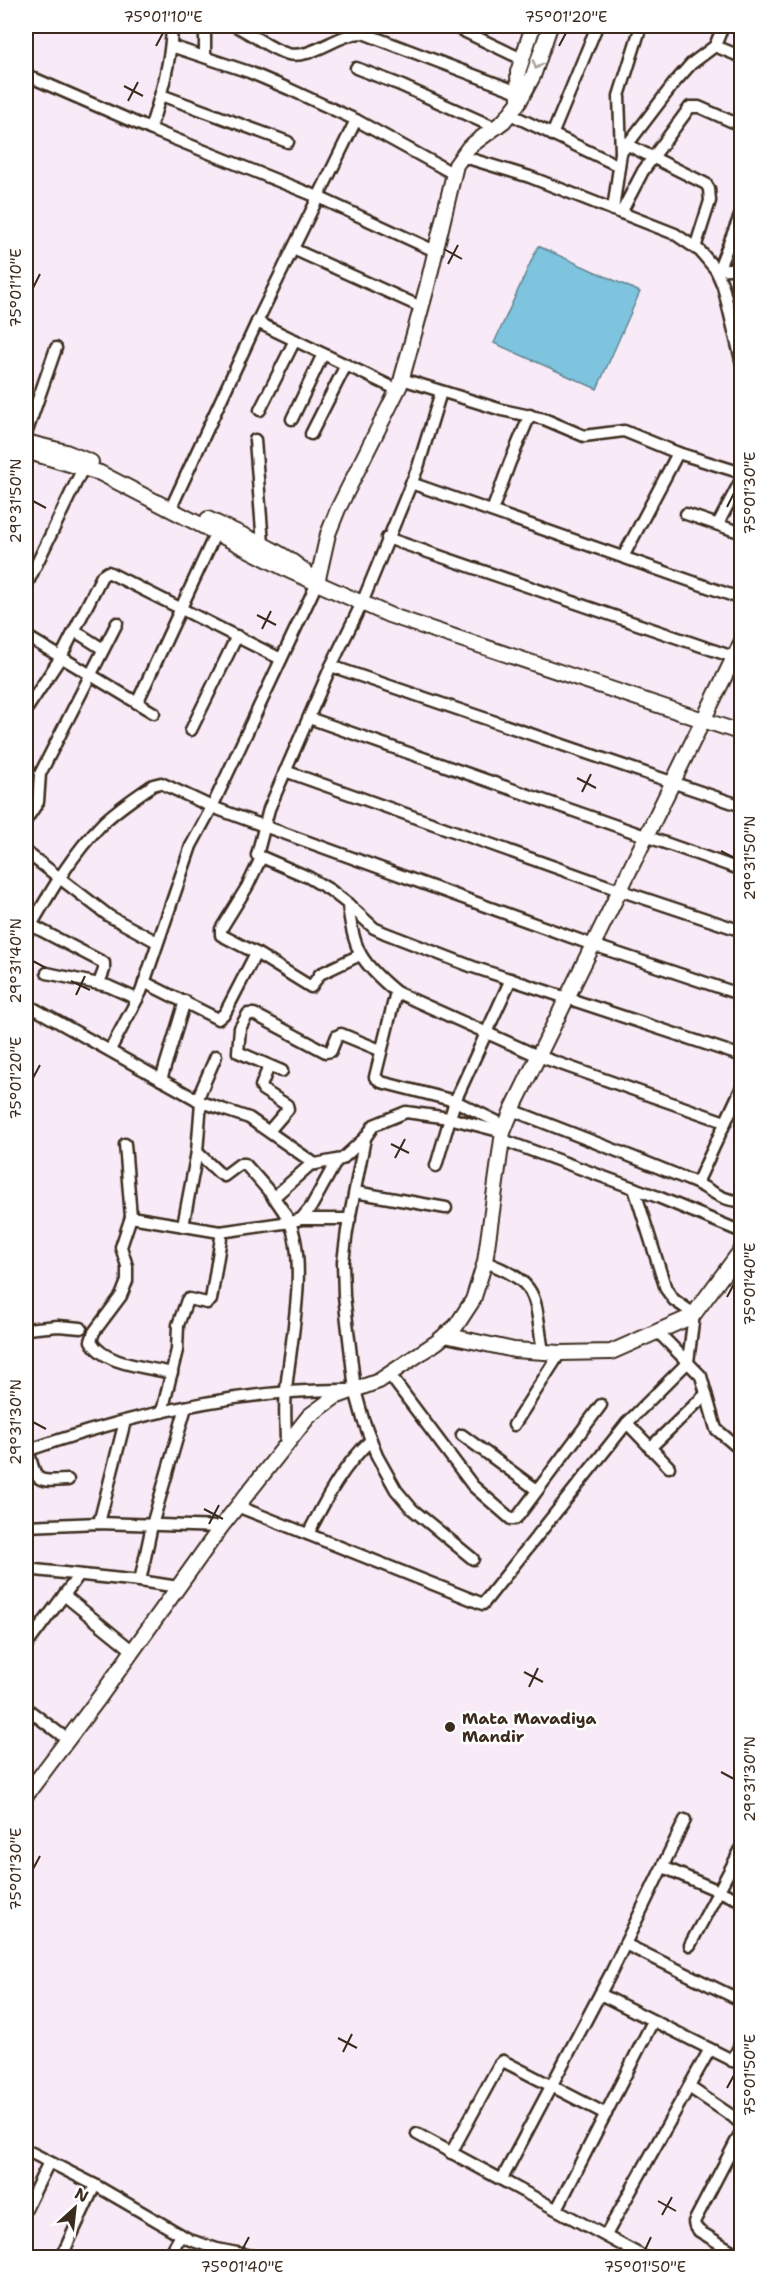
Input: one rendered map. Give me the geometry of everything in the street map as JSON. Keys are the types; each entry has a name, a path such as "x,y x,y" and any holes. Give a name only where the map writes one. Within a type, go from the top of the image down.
{"street":[{"path":"150,129 161,95 171,46 172,26"},
{"path":"205,26 205,57"},
{"path":"235,26 273,48 295,56 346,35 363,33 518,97"},
{"path":"456,26 522,59"},
{"path":"518,97 518,72 533,26"},
{"path":"110,1050 144,982 191,846 212,807 317,583 328,534 338,509 400,384 454,174 461,156 510,114 532,76 550,26"},
{"path":"552,135 597,26"},
{"path":"617,211 620,166 624,149 619,96 641,26"},
{"path":"624,149 683,73 715,46 723,26"},
{"path":"171,46 259,76 356,120 454,174"},
{"path":"715,46 741,57"},
{"path":"356,68 398,84 496,128"},
{"path":"26,75 150,129 318,197 435,251"},
{"path":"161,95 288,142"},
{"path":"617,211 652,158 690,107 699,106 741,126"},
{"path":"510,114 620,166"},
{"path":"172,506 257,322 356,120"},
{"path":"624,149 652,158 706,184 710,189 710,201 695,248"},
{"path":"461,156 530,177 617,211 675,234 695,248 718,269 736,325 741,364"},
{"path":"718,269 741,211"},
{"path":"293,249 421,307"},
{"path":"718,269 741,268"},
{"path":"257,322 346,365 400,384 530,415 584,436 624,431 678,453 741,473"},
{"path":"260,410 295,340"},
{"path":"26,434 56,348"},
{"path":"292,419 323,354"},
{"path":"311,434 346,365"},
{"path":"441,392 411,483 362,603 331,666 285,771 264,826 256,851 257,855 308,877 330,890 379,931 511,979 741,1056"},
{"path":"492,511 507,468 530,415"},
{"path":"255,440 260,549"},
{"path":"26,450 66,452 104,467 172,506"},
{"path":"26,450 100,473 260,549 317,583 389,615 741,733"},
{"path":"622,557 678,453"},
{"path":"26,586 82,468"},
{"path":"718,524 741,478"},
{"path":"411,483 741,599"},
{"path":"686,513 741,533"},
{"path":"137,703 218,529"},
{"path":"387,538 737,659"},
{"path":"26,710 61,657 102,576 108,572 281,658"},
{"path":"26,820 38,802 40,774 117,623"},
{"path":"75,631 103,649"},
{"path":"26,636 154,713"},
{"path":"191,730 237,636"},
{"path":"26,1795 221,1527 309,1416 335,1397 379,1381 446,1335 456,1326 473,1300 485,1262 504,1133 512,1110 702,720 737,659 741,641"},
{"path":"331,666 741,806"},
{"path":"309,718 741,870"},
{"path":"285,771 741,931"},
{"path":"99,984 104,963 28,929 59,878 102,823 153,785 161,783 212,807 593,945 741,995"},
{"path":"26,852 108,916 157,942"},
{"path":"261,858 247,887 220,932 224,937 256,953 311,987 320,974 360,955"},
{"path":"348,904 353,939 360,955 380,979 396,992 538,1056 725,1122"},
{"path":"144,982 218,1019 222,1017 256,953"},
{"path":"47,973 118,989 137,999"},
{"path":"436,1166 455,1101 511,979"},
{"path":"396,992 380,1050 375,1074 377,1080 455,1101 504,1133"},
{"path":"161,1080 185,1001"},
{"path":"26,1004 199,1101 242,1115 315,1164"},
{"path":"282,1071 238,1052 240,1028 248,1014 254,1014 326,1052 331,1051 337,1036 341,1034 380,1050"},
{"path":"183,1226 197,1152 199,1101 216,1056"},
{"path":"269,1066 261,1086 263,1090 287,1105 288,1109 269,1131"},
{"path":"697,1183 741,1087"},
{"path":"512,1110 697,1183 729,1199 741,1200"},
{"path":"273,1198 306,1168 349,1155 374,1125 406,1112 449,1118 504,1133 741,1232"},
{"path":"365,1138 345,1245 343,1281 355,1390 377,1456 396,1490 412,1509 473,1559"},
{"path":"125,1144 131,1217 121,1247 127,1266 127,1281 125,1289 94,1332 92,1341 96,1350 106,1357 172,1372"},
{"path":"197,1152 224,1176 240,1164 245,1164 290,1222 296,1252 297,1301 286,1393 286,1445"},
{"path":"301,1219 337,1160"},
{"path":"634,1188 666,1289 674,1300 694,1314"},
{"path":"355,1192 446,1208"},
{"path":"131,1217 220,1232 301,1219 350,1219"},
{"path":"162,1412 177,1350 177,1325 187,1300 207,1304 211,1299 220,1232"},
{"path":"446,1335 514,1350 560,1353 611,1352 694,1314 741,1249"},
{"path":"485,1262 516,1275 529,1287 534,1299 543,1352"},
{"path":"237,1506 483,1604 627,1423 688,1362 694,1314"},
{"path":"26,1329 58,1326 81,1328"},
{"path":"658,1332 701,1376 716,1429 741,1451"},
{"path":"514,1425 560,1353"},
{"path":"389,1374 469,1481 508,1517 515,1519 601,1405"},
{"path":"68,1480 38,1479 27,1450 93,1428 186,1407 308,1390 355,1390"},
{"path":"650,1448 706,1394"},
{"path":"140,1581 152,1525 186,1407"},
{"path":"99,1524 124,1421"},
{"path":"627,1423 669,1467"},
{"path":"462,1434 537,1490"},
{"path":"308,1534 335,1482 353,1456 371,1440"},
{"path":"26,1526 99,1524 221,1527"},
{"path":"26,1569 178,1587"},
{"path":"26,1646 79,1575"},
{"path":"64,1595 133,1651"},
{"path":"26,1708 68,1740"},
{"path":"502,2180 600,1994 686,1820"},
{"path":"690,1945 741,1847"},
{"path":"663,1866 741,1901"},
{"path":"625,1944 741,2001"},
{"path":"600,1994 737,2063 741,2041"},
{"path":"557,2209 653,2021"},
{"path":"606,2235 710,2049"},
{"path":"451,2152 503,2061 606,2114"},
{"path":"689,2087 732,2116 741,2125"},
{"path":"741,2130 694,2222 699,2231 741,2257"},
{"path":"417,2134 646,2258"},
{"path":"26,2150 95,2185 181,2235 217,2249 261,2258"},
{"path":"26,2209 49,2162"},
{"path":"61,2258 95,2185"},
{"path":"168,2258 181,2235"}],"water":[{"path":"538,246 640,292 597,389 494,343"}],"place":[{"name":"Mata Mavadiya Mandir","path":"450,1727"}]}
